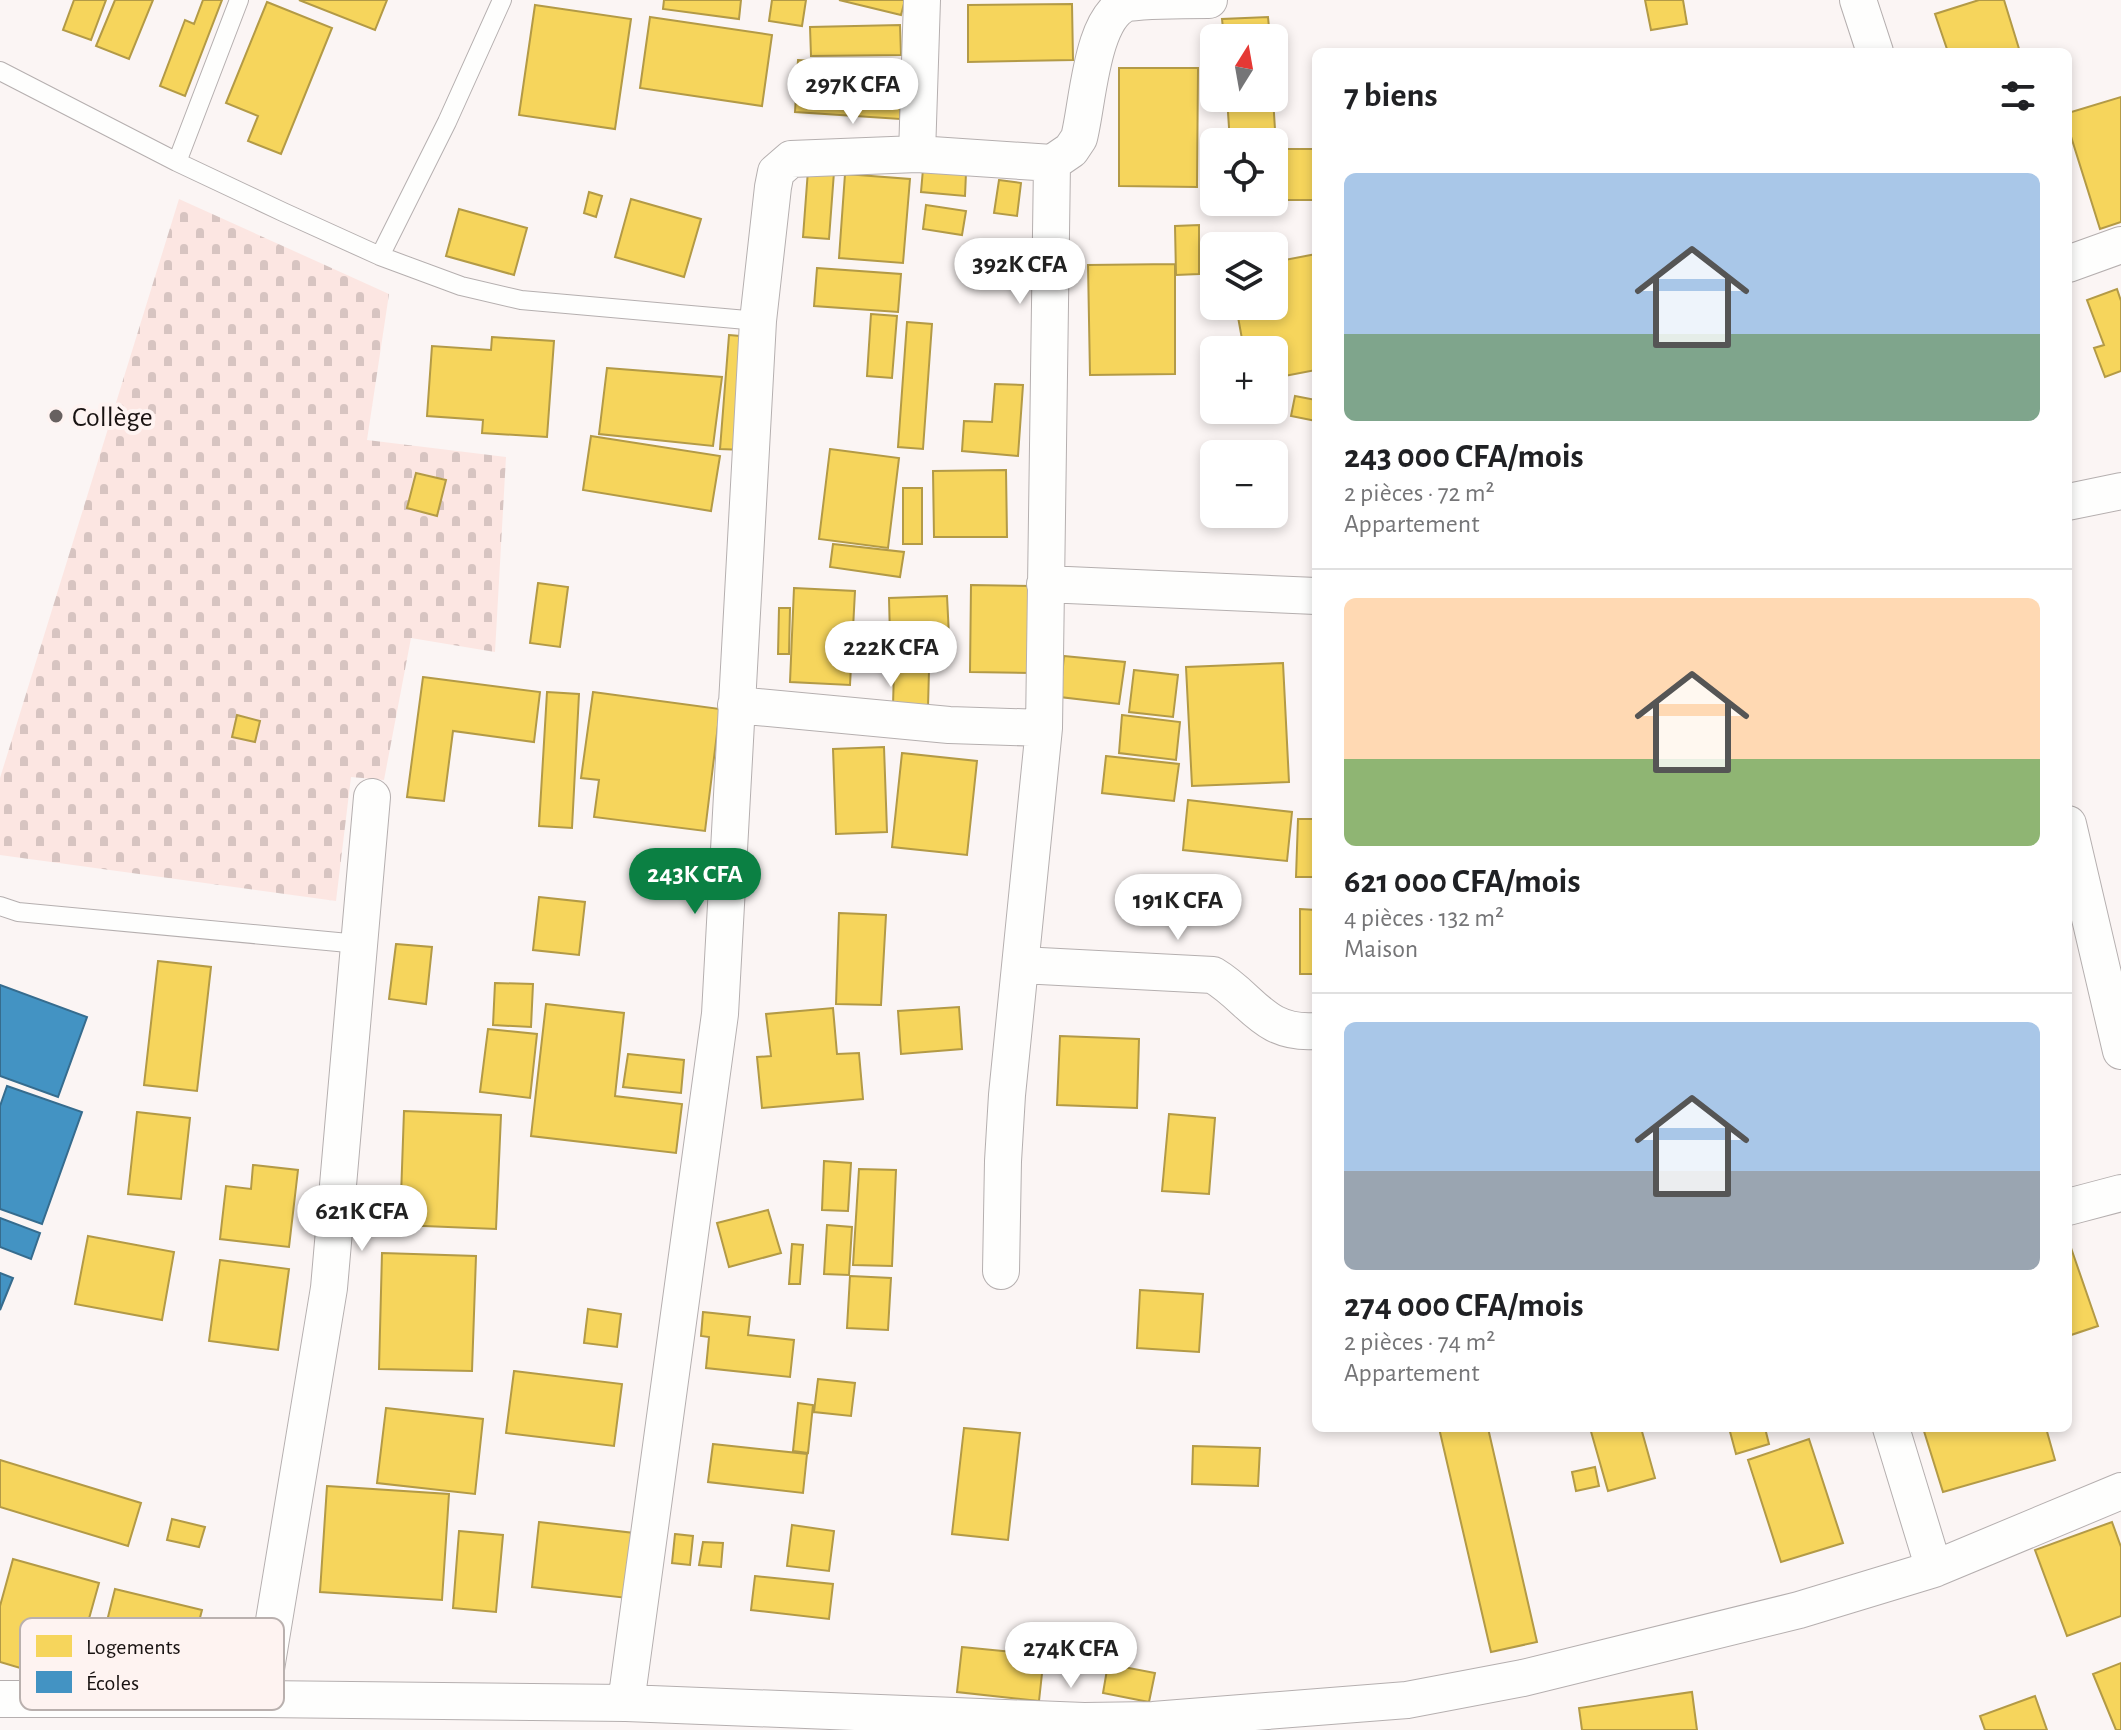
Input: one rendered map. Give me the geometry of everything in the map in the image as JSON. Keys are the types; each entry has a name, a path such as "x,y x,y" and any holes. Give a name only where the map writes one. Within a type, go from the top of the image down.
{"street":[{"path":"917,154 922,0"},
{"path":"626,1703 720,1014 758,321 776,172 791,159 917,154 1052,163 1071,150 1079,138 1096,53 1102,30 1110,16 1127,4 1209,0"},
{"path":"1858,0 1874,48"},
{"path":"1001,1271 1003,1161 1044,728 1052,163"},
{"path":"2072,263 2121,245"},
{"path":"2072,501 2121,491"},
{"path":"1045,584 1312,596"},
{"path":"736,705 949,725 1044,728"},
{"path":"274,1618 329,1288 372,797"},
{"path":"2072,842 2121,1051"},
{"path":"1021,965 1213,975 1229,985 1266,1020 1300,1032 1312,1031"},
{"path":"2072,1206 2121,1193"},
{"path":"1892,1432 1934,1569"},
{"path":"284,1699 626,1703 1153,1725 1407,1700 1523,1678 1799,1610 1934,1569 2121,1491"}],"lane":[{"path":"177,162 239,0"},
{"path":"380,256 447,122 502,0"},
{"path":"0,71 177,162 380,256 461,286 521,300 758,321"},
{"path":"0,906 18,912 359,944"}],"green space":[{"path":"179,199 389,294 367,440 506,457 495,652 411,638 384,780 351,777 336,901 0,855 0,778"}],"building: Logements":[{"path":"74,0 106,0 91,40 63,30"},
{"path":"115,0 153,0 129,59 96,46"},
{"path":"203,0 222,0 185,96 160,86 185,20 194,24"},
{"path":"299,0 387,0 375,30"},
{"path":"664,0 741,0 739,19 663,9"},
{"path":"772,0 806,0 802,26 769,21"},
{"path":"839,0 905,0 901,15"},
{"path":"1645,0 1683,0 1687,24 1651,30"},
{"path":"1979,0 2004,0 2019,48 1947,48 1935,14"},
{"path":"267,2 332,28 281,154 248,141 258,116 226,103"},
{"path":"1072,4 1073,60 968,62 968,5"},
{"path":"535,5 631,19 615,129 519,115"},
{"path":"650,17 772,35 762,106 640,88"},
{"path":"1268,17 1269,24 1223,24 1222,19"},
{"path":"900,25 901,55 811,56 810,27"},
{"path":"798,60 904,67 900,119 795,112"},
{"path":"1119,68 1198,68 1197,187 1119,186"},
{"path":"2121,97 2121,222 2100,229 2072,140 2072,112"},
{"path":"1228,112 1274,112 1275,128 1229,128"},
{"path":"1288,149 1312,149 1312,200 1288,200"},
{"path":"923,169 966,173 965,196 921,192"},
{"path":"808,170 834,172 829,239 803,237"},
{"path":"845,174 910,179 903,263 839,258"},
{"path":"999,180 1021,183 1017,216 994,213"},
{"path":"589,192 602,196 596,217 584,213"},
{"path":"631,199 701,219 684,277 615,257"},
{"path":"926,205 966,211 962,235 923,229"},
{"path":"459,209 527,228 514,275 446,256"},
{"path":"1199,225 1199,274 1176,275 1175,226"},
{"path":"1312,255 1312,371 1288,375 1288,336 1241,336 1239,320 1288,320 1288,259"},
{"path":"1175,264 1175,374 1090,375 1088,265"},
{"path":"817,268 901,274 898,312 814,306"},
{"path":"2117,289 2121,301 2121,371 2105,377 2094,348 2104,345 2087,300"},
{"path":"871,314 897,316 892,378 867,376"},
{"path":"907,322 932,324 923,449 898,447"},
{"path":"729,335 751,337 743,450 720,449"},
{"path":"492,337 554,341 547,437 482,433 483,420 427,416 432,346 491,350"},
{"path":"607,368 722,377 713,446 599,434"},
{"path":"995,384 1023,385 1018,456 962,451 964,421 992,422"},
{"path":"1295,396 1312,399 1312,420 1291,416"},
{"path":"591,436 720,456 711,511 583,490"},
{"path":"830,449 899,458 888,548 819,539"},
{"path":"1006,470 1007,537 934,537 933,471"},
{"path":"416,473 446,480 437,516 407,508"},
{"path":"903,488 922,488 922,544 903,544"},
{"path":"833,544 904,552 900,577 830,567"},
{"path":"538,583 568,587 560,647 530,643"},
{"path":"971,585 1032,586 1030,673 970,672"},
{"path":"794,588 855,591 850,685 790,682"},
{"path":"947,596 949,636 890,637 889,598"},
{"path":"779,608 790,608 789,654 778,654"},
{"path":"1064,656 1125,662 1119,704 1060,697"},
{"path":"1283,663 1289,782 1192,786 1186,667"},
{"path":"894,669 929,670 928,707 893,706"},
{"path":"1134,670 1178,675 1173,717 1129,712"},
{"path":"423,677 540,692 534,742 453,731 444,801 407,797"},
{"path":"547,692 579,694 572,828 539,826"},
{"path":"593,692 720,709 705,831 594,817 599,780 581,778"},
{"path":"237,715 260,721 255,742 232,737"},
{"path":"1122,715 1180,722 1176,760 1119,753"},
{"path":"884,747 887,832 836,834 833,749"},
{"path":"902,753 977,761 967,855 892,847"},
{"path":"1106,756 1179,764 1174,801 1102,793"},
{"path":"1188,800 1292,812 1287,861 1183,850"},
{"path":"1298,819 1312,819 1312,877 1296,877"},
{"path":"539,897 585,902 579,955 533,950"},
{"path":"1300,909 1312,910 1312,974 1300,974"},
{"path":"839,913 886,915 881,1005 836,1004"},
{"path":"396,944 432,947 426,1004 389,999"},
{"path":"158,961 211,967 197,1091 144,1085"},
{"path":"495,983 533,984 531,1027 493,1025"},
{"path":"546,1004 624,1013 615,1096 682,1104 676,1153 531,1136"},
{"path":"959,1007 962,1049 901,1054 898,1011"},
{"path":"833,1008 837,1054 859,1053 863,1099 762,1108 757,1057 771,1056 766,1014"},
{"path":"488,1029 537,1034 530,1098 480,1092"},
{"path":"1060,1036 1139,1039 1137,1108 1057,1105"},
{"path":"628,1054 684,1060 681,1093 623,1087"},
{"path":"404,1111 501,1115 496,1229 400,1225"},
{"path":"137,1112 190,1118 181,1199 128,1194"},
{"path":"1169,1114 1215,1118 1209,1194 1162,1191"},
{"path":"824,1161 851,1163 848,1211 822,1210"},
{"path":"253,1165 298,1170 289,1247 220,1239 226,1186 251,1189"},
{"path":"859,1169 896,1170 892,1266 853,1265"},
{"path":"768,1210 781,1253 729,1267 717,1223"},
{"path":"827,1225 852,1227 849,1275 824,1274"},
{"path":"88,1236 174,1252 162,1320 75,1304"},
{"path":"792,1244 803,1245 800,1284 789,1284"},
{"path":"2072,1251 2098,1326 2072,1335"},
{"path":"382,1253 476,1256 472,1371 379,1369"},
{"path":"220,1260 289,1269 278,1350 209,1341"},
{"path":"850,1276 891,1278 888,1330 847,1328"},
{"path":"1140,1290 1203,1294 1199,1352 1137,1348"},
{"path":"588,1309 621,1314 617,1347 584,1343"},
{"path":"703,1312 750,1317 748,1335 794,1340 790,1377 706,1368 709,1337 701,1336"},
{"path":"514,1371 622,1384 614,1446 506,1433"},
{"path":"818,1379 855,1383 851,1416 814,1412"},
{"path":"798,1403 813,1405 808,1453 793,1451"},
{"path":"386,1408 483,1419 475,1494 377,1483"},
{"path":"964,1428 1020,1433 1008,1540 952,1534"},
{"path":"1440,1432 1489,1432 1537,1642 1491,1652"},
{"path":"1591,1432 1642,1432 1655,1478 1608,1491"},
{"path":"1730,1432 1766,1432 1769,1444 1736,1454"},
{"path":"1924,1432 2047,1432 2055,1460 1943,1492"},
{"path":"1809,1439 1843,1543 1781,1562 1748,1460"},
{"path":"713,1444 807,1454 803,1493 708,1482"},
{"path":"1193,1446 1260,1448 1258,1486 1192,1484"},
{"path":"0,1460 141,1503 128,1546 0,1507"},
{"path":"1595,1467 1599,1486 1576,1491 1572,1472"},
{"path":"327,1486 449,1494 442,1600 320,1592"},
{"path":"172,1519 205,1527 199,1547 167,1540"},
{"path":"539,1522 634,1533 627,1598 532,1587"},
{"path":"2112,1522 2121,1547 2121,1616 2067,1636 2035,1550"},
{"path":"792,1525 834,1531 829,1571 787,1566"},
{"path":"459,1531 503,1535 496,1612 453,1608"},
{"path":"675,1534 693,1536 690,1565 672,1563"},
{"path":"703,1542 723,1543 721,1567 699,1565"},
{"path":"13,1559 99,1583 89,1618 20,1618 20,1668 0,1662 0,1606"},
{"path":"755,1576 833,1584 829,1619 751,1610"},
{"path":"115,1589 202,1610 200,1618 108,1618"},
{"path":"962,1647 1044,1655 1039,1701 957,1692"},
{"path":"2121,1663 2121,1730 2116,1730 2093,1674"},
{"path":"1108,1664 1155,1673 1149,1702 1103,1693"},
{"path":"1692,1692 1697,1730 1582,1730 1579,1708"},
{"path":"2035,1696 2047,1730 1985,1730 1980,1716"}],"building: Écoles":[{"path":"0,985 87,1017 58,1097 0,1076"},
{"path":"7,1086 82,1112 42,1224 0,1209 0,1106"},
{"path":"0,1218 40,1233 31,1259 0,1247"},
{"path":"0,1273 13,1278 0,1310"}],"place":[{"name":"Collège","path":"56,416"}]}
